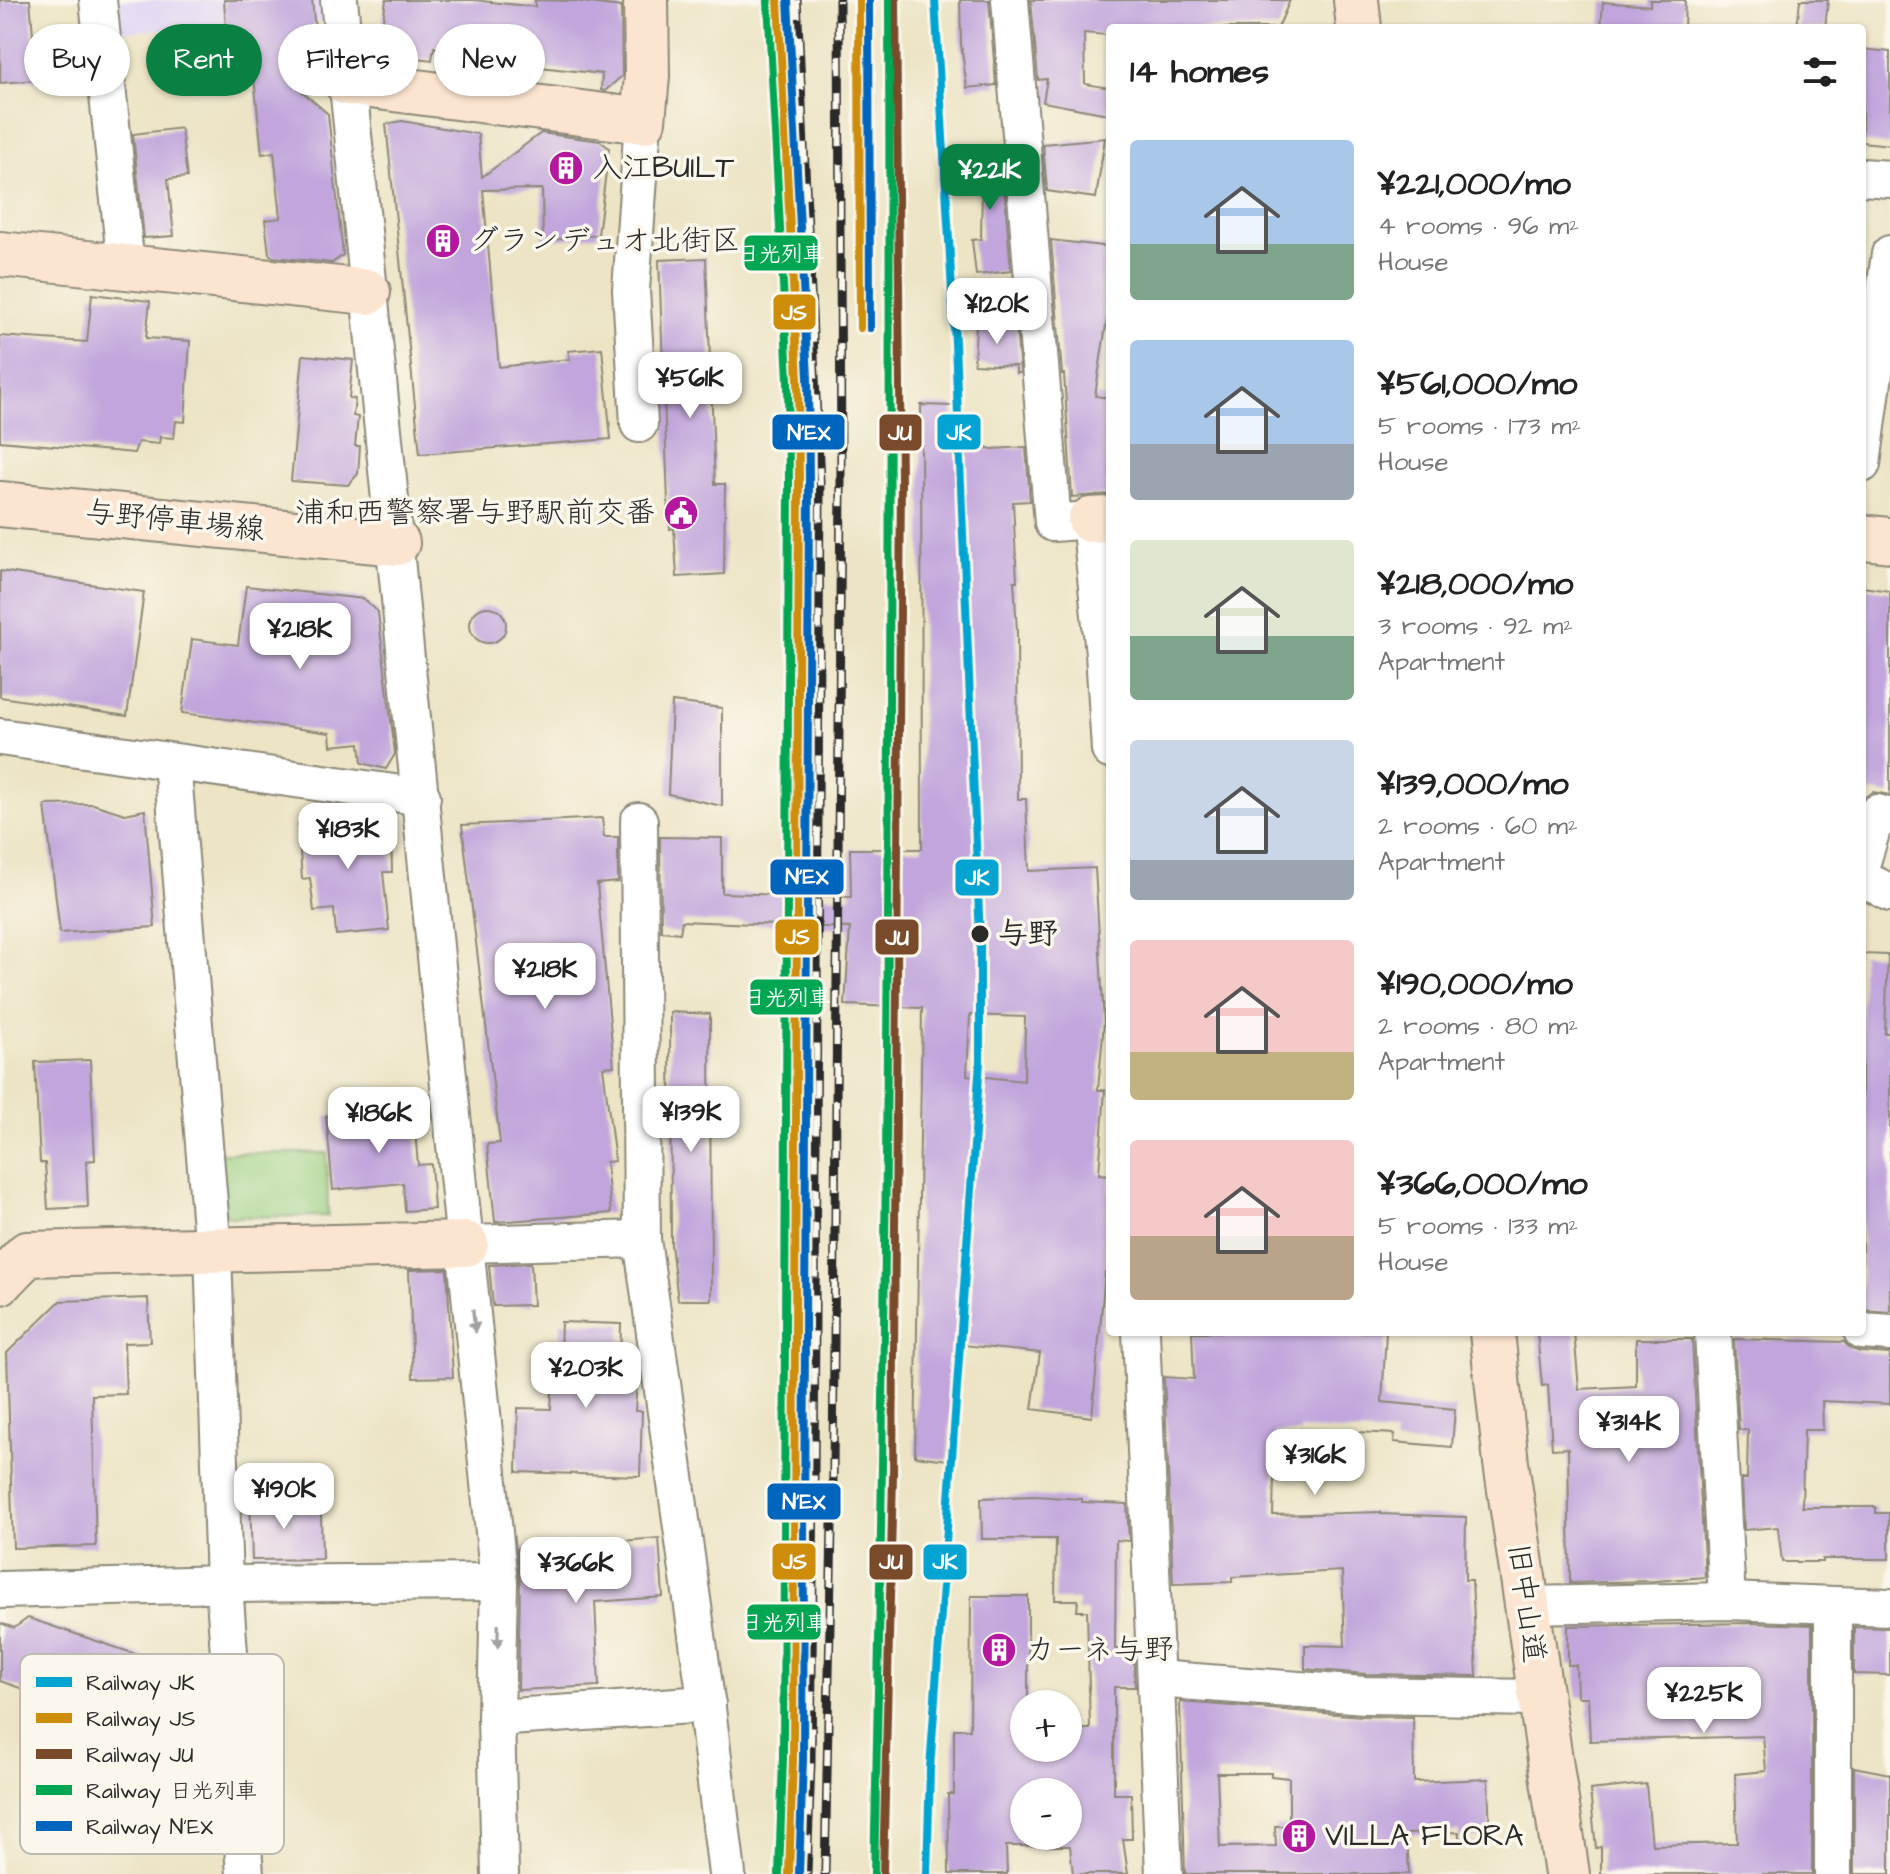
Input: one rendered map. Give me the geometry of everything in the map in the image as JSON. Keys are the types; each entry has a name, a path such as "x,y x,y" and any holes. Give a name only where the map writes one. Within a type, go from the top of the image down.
{"street":[{"path":"98,0 126,267"},
{"path":"339,0 341,24"},
{"path":"639,424 631,290 647,76 646,0"},
{"path":"1010,0 1053,523 1100,520 1106,685"},
{"path":"1356,0 1359,24"},
{"path":"418,92 643,121"},
{"path":"348,96 397,543 499,1582 496,1718 500,1874"},
{"path":"1866,177 1890,179"},
{"path":"0,254 368,292"},
{"path":"1866,434 1890,254"},
{"name":"与野停車場線","path":"0,504 397,543"},
{"path":"1866,537 1890,540"},
{"path":"0,737 422,797"},
{"path":"172,762 213,1251 229,1654"},
{"path":"1866,849 1877,813 1890,817"},
{"path":"639,821 642,1239 707,1704 727,1874"},
{"path":"1866,880 1890,893"},
{"path":"9,1262 213,1251 642,1239"},
{"path":"1866,1331 1890,1333"},
{"path":"1141,1336 1164,1874"},
{"name":"旧中山道","path":"1492,1336 1506,1463 1567,1874"},
{"path":"1713,1336 1727,1601"},
{"path":"0,1590 224,1584 499,1582"},
{"path":"1527,1605 1727,1601 1890,1607"},
{"path":"1833,1605 1833,1874"},
{"path":"1156,1679 1365,1695 1540,1698"},
{"path":"496,1718 707,1704"},
{"path":"244,1854 245,1874"}],"shaded area":[{"path":"111,0 330,0 332,21 262,25 146,24 146,30 130,31 130,24 113,24"}],"green space":[{"path":"220,1153 327,1153 328,1216 230,1217 220,1209"}],"building":[{"path":"0,0 30,0 32,24 24,24 24,81 0,83"},
{"path":"224,0 312,0 314,24 278,24 278,96 307,96 328,114 343,255 332,263 273,257 269,254 265,220 281,218 274,152 262,154 256,96 262,96 262,24 226,24"},
{"path":"386,0 474,0 535,7 535,0 574,1 621,7 622,76 605,91 601,90 602,74 545,68 545,24 434,24 432,60 418,58 418,24 382,24"},
{"path":"960,0 989,0 996,85 967,88 961,44"},
{"path":"1031,0 1290,0 1280,24 1106,24 1106,35 1084,33 1085,84 1106,87 1106,114 1043,102 1047,79 1038,80"},
{"path":"1650,0 1685,0 1684,24 1601,24 1603,2 1650,6"},
{"path":"1800,0 1828,0 1825,24 1797,24"},
{"path":"1866,49 1890,52 1890,145 1866,142"},
{"name":"グランデュオ北街区","path":"402,121 478,134 482,177 541,133 600,141 609,148 598,235 543,241 542,189 483,190 499,367 570,359 568,351 602,348 611,439 420,454 386,124"},
{"path":"181,128 187,177 168,179 174,236 144,238 133,134"},
{"path":"1105,138 1096,198 1047,191 1043,144"},
{"path":"1001,149 1011,271 976,275 972,240 981,239 982,185 968,186 964,153"},
{"path":"1051,240 1106,247 1106,326 1095,396 1106,397 1106,494 1072,497"},
{"path":"706,258 715,484 725,484 724,574 677,577 674,528 670,529 668,502 659,260"},
{"path":"92,294 150,301 146,338 190,341 185,422 176,421 174,438 160,437 159,444 138,442 134,453 0,441 0,336 87,342"},
{"path":"976,325 1016,327 1020,373 1016,373 1016,366 974,364"},
{"path":"303,355 353,360 349,398 355,399 353,416 358,417 355,446 360,446 358,474 348,485 291,481"},
{"path":"921,405 953,406 954,438 992,449 1026,447 1030,501 1013,502 1017,581 1014,581 1018,799 1026,799 1029,871 1095,868 1104,1022 1098,1090 1105,1090 1099,1174 1106,1175 1106,1272 1092,1417 1032,1409 1040,1353 954,1344 948,1460 915,1456 922,1008 845,1005 850,928 682,921 680,933 661,931 660,837 722,838 722,893 851,897 850,849 922,849","holes":["970,1015 1025,1017 1024,1081 967,1075"]},
{"path":"0,571 144,592 127,716 0,697"},
{"path":"246,586 364,599 378,612 395,754 386,769 362,763 360,743 331,746 330,733 182,713 192,639 238,645"},
{"path":"1866,588 1890,591 1890,795 1873,792 1866,796"},
{"path":"488,607 501,612 506,625 501,638 488,643 475,638 470,625 475,612"},
{"path":"672,702 722,708 722,806 668,794"},
{"path":"93,804 125,814 145,810 155,927 60,933 45,805"},
{"path":"317,815 391,826 392,872 383,872 389,930 336,935 334,909 314,911 310,878 302,879 298,824 315,825"},
{"path":"602,818 604,837 618,837 618,882 597,884 614,1066 603,1067 615,1161 606,1162 611,1213 495,1222 487,1144 500,1143 462,825"},
{"path":"1866,954 1888,955 1885,1033 1890,1033 1890,1312 1866,1310"},
{"path":"670,1012 710,1014 711,1300 678,1300 671,1245"},
{"path":"90,1060 95,1160 86,1161 88,1207 48,1209 45,1163 40,1163 35,1062"},
{"path":"413,1108 418,1165 431,1164 434,1209 405,1211 403,1183 333,1190 326,1116"},
{"path":"531,1263 533,1305 493,1306 489,1265"},
{"path":"447,1269 453,1377 413,1378 409,1270"},
{"path":"148,1298 150,1342 124,1343 126,1394 92,1395 96,1546 13,1548 7,1353 60,1301"},
{"path":"561,1322 621,1324 620,1360 638,1361 635,1411 642,1411 640,1476 517,1472 518,1408 551,1409 554,1357 560,1357"},
{"path":"1192,1336 1386,1336 1382,1402 1455,1409 1452,1447 1394,1442 1395,1434 1300,1429 1300,1433 1275,1433 1273,1515 1381,1512 1466,1517 1465,1580 1472,1580 1477,1676 1366,1674 1305,1669 1305,1645 1345,1646 1342,1571 1232,1577 1232,1582 1173,1584 1164,1377 1194,1379"},
{"path":"1537,1336 1574,1336 1579,1389 1636,1386 1636,1339 1692,1339 1705,1577 1570,1583 1568,1448 1552,1449 1548,1385 1542,1386"},
{"path":"1734,1339 1844,1342 1860,1352 1890,1354 1890,1404 1822,1401 1823,1430 1804,1430 1802,1507 1876,1507 1876,1513 1889,1513 1889,1559 1782,1562 1778,1527 1744,1530 1742,1479 1747,1479 1748,1430 1739,1430"},
{"path":"1035,1496 1127,1504 1129,1541 1116,1540 1115,1649 1133,1649 1135,1687 1114,1687 1114,1794 1131,1794 1132,1839 1123,1839 1128,1874 1073,1874 1070,1850 1082,1850 1082,1778 1010,1778 1007,1874 949,1874 948,1794 954,1794 954,1729 970,1729 971,1596 1028,1596 1028,1690 1010,1690 1010,1762 1082,1762 1082,1729 1090,1729 1087,1611 1077,1611 1078,1600 1055,1600 1056,1539 982,1539 981,1498"},
{"path":"300,1498 300,1512 321,1512 322,1559 252,1560 250,1499"},
{"path":"659,1538 663,1597 595,1602 599,1686 518,1690 520,1582 517,1549"},
{"path":"28,1618 135,1654 20,1654 20,1688 0,1681 0,1623 14,1628"},
{"path":"1812,1625 1812,1874 1601,1874 1601,1847 1596,1848 1590,1790 1646,1784 1652,1845 1737,1843 1735,1774 1766,1771 1763,1736 1590,1741 1588,1697 1577,1697 1576,1665 1568,1665 1568,1626"},
{"path":"1854,1627 1890,1628 1890,1675 1854,1674"},
{"path":"1180,1702 1413,1717 1414,1782 1488,1779 1490,1837 1459,1838 1459,1832 1407,1834 1409,1874 1185,1874","holes":["1217,1773 1271,1773 1271,1776 1289,1778 1289,1826 1275,1826 1276,1846 1220,1847"]},
{"path":"1854,1767 1890,1774 1890,1874 1854,1874"}],"railway":[{"path":"797,0 820,482 814,1474 807,1874"},
{"path":"825,1874 833,1474 841,482 839,0"}],"rail line":[{"name":"JS","path":"778,0 798,379 799,482 793,1759 789,1874"},
{"name":"N'EX","path":"788,0 808,378 809,482 803,1759 799,1874"},
{"name":"JS","path":"859,0 860,328"},
{"name":"N'EX","path":"869,0 870,328"},
{"name":"日光列車","path":"874,1874 888,937 889,0"},
{"name":"JU","path":"883,1874 893,1477 901,481 896,0"},
{"name":"JK","path":"927,1874 930,1769 980,1061 980,939 955,343 935,0"},
{"name":"日光列車","path":"768,1 788,379 789,482 783,1759 779,1874"}],"place":[{"name":"入江BUILT","path":"566,168"},
{"name":"グランデュオ北街区","path":"443,241"},
{"name":"浦和西警察署与野駅前交番","path":"681,513"},
{"name":"与野","path":"980,934"},
{"name":"カーネ与野","path":"999,1650"},
{"name":"VILLA FLORA","path":"1299,1836"}]}
